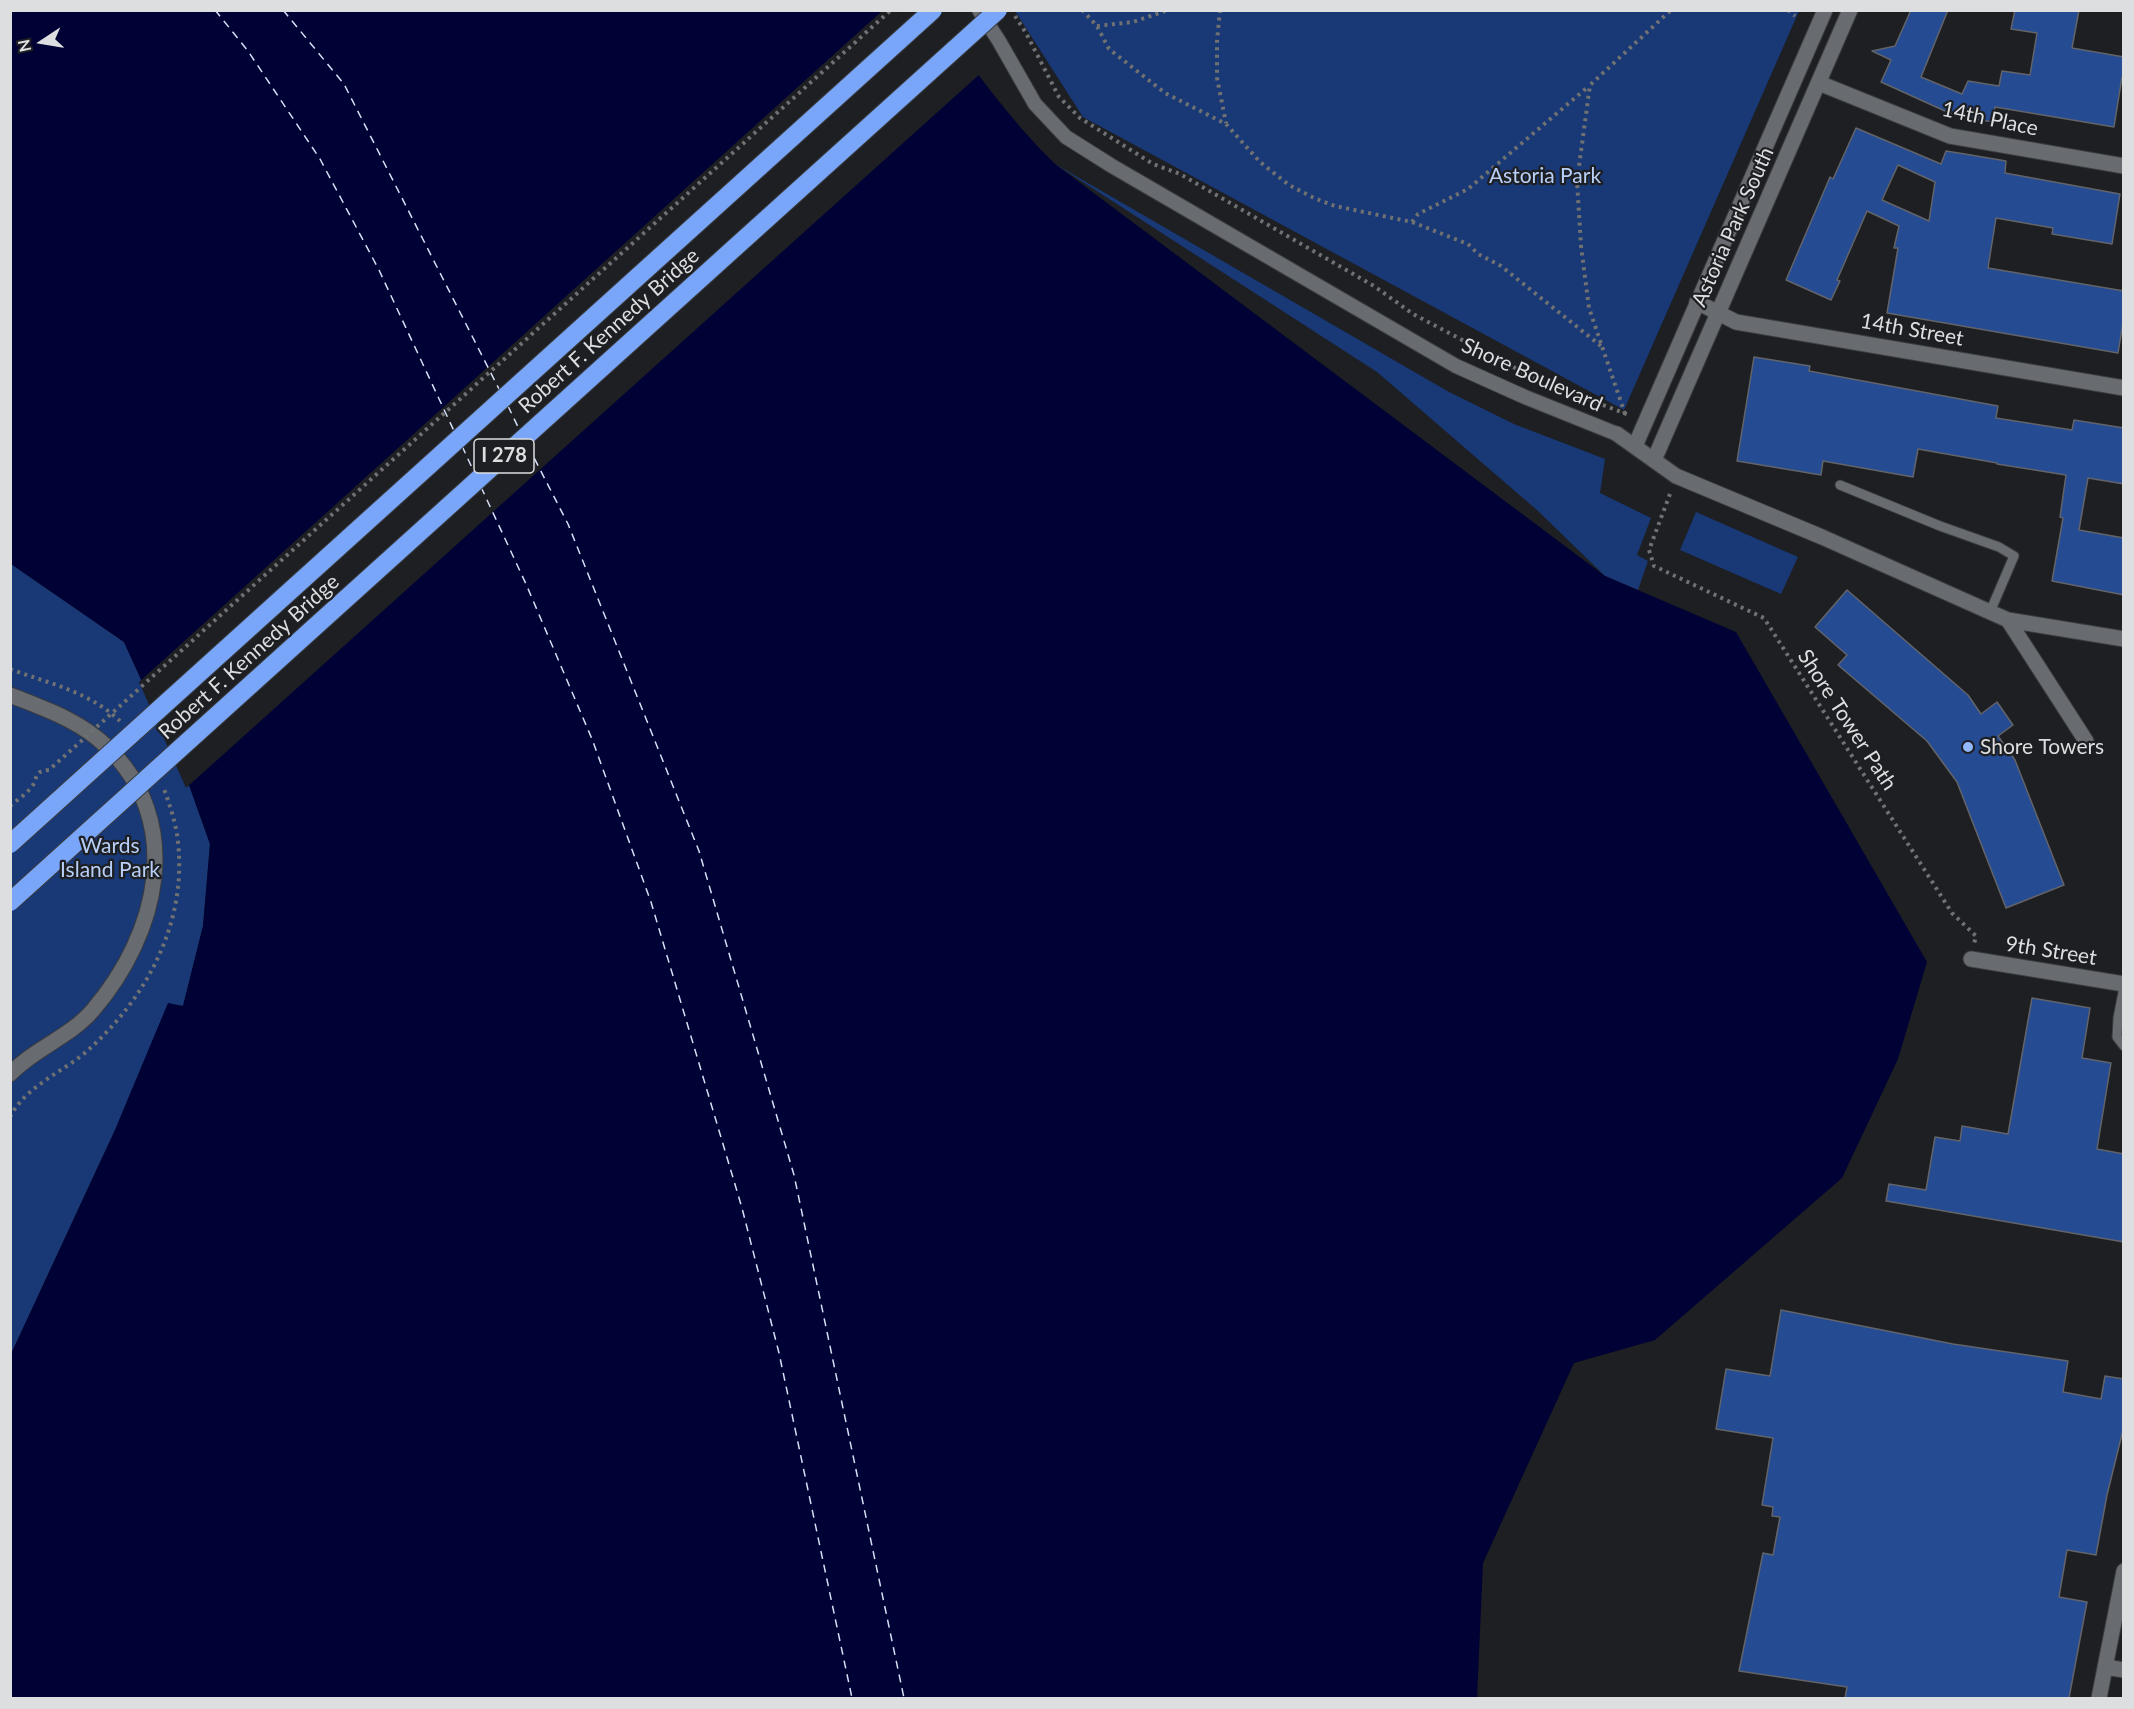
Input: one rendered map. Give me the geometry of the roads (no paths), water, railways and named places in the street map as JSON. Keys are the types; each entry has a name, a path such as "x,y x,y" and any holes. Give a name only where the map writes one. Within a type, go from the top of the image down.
{"highway":[{"name":"Robert F. Kennedy Bridge","path":"10,844 933,10"},
{"name":"Robert F. Kennedy Bridge","path":"10,902 998,10"}],"street":[{"name":"Shore Boulevard","path":"979,10 1035,104 1066,136 1112,166 1456,366 1525,398 1617,434 1676,476 1822,537 2008,620 2124,639"},
{"name":"Astoria Park South","path":"1635,446 1825,10"},
{"name":"Astoria Park South","path":"1654,460 1850,10"},
{"name":"14th Place","path":"1819,83 1950,136 2124,166"},
{"name":"14th Street","path":"1697,302 1736,322 2124,388"},
{"path":"2008,620 2086,741"},
{"path":"10,695 75,722 106,746 122,763 133,778 152,825 155,874 151,900 139,938 127,964 109,990 93,1011 74,1029 10,1074"},
{"name":"9th Street","path":"1971,959 2124,985"},
{"path":"2099,1698 2124,1571"},
{"path":"2105,1667 2124,1670"}],"lane":[{"path":"1839,485 1999,547 2014,556 1990,612"},
{"path":"2124,985 2117,1037 2124,1046"}],"place":[{"name":"Shore Towers","path":"1968,747"}],"park label":[{"name":"Astoria Park","path":"1545,176"},
{"name":"Wards Island Park","path":"110,858"}]}
